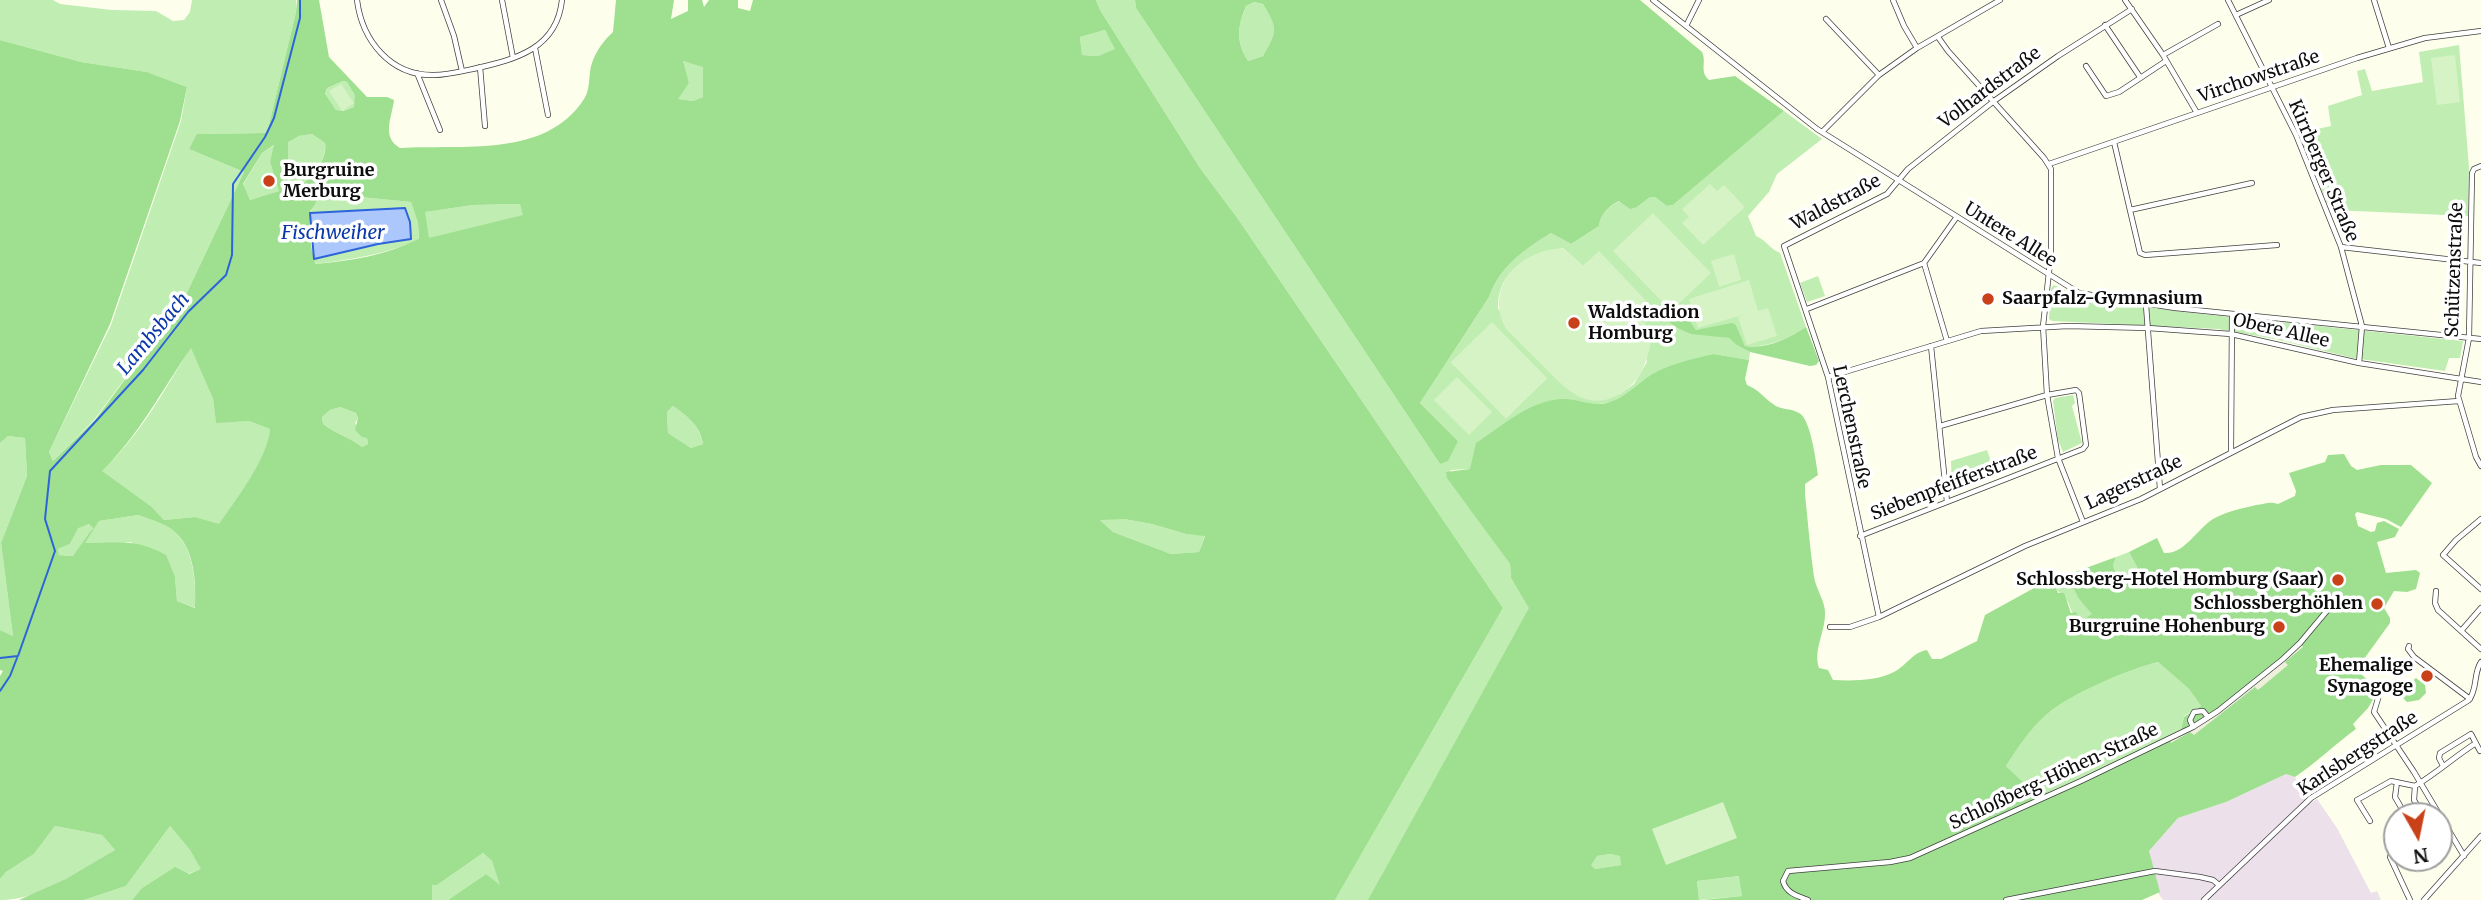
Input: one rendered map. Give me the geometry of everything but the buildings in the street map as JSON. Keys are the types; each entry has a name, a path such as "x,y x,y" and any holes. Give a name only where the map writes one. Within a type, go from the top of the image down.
{"street":[{"path":"357,0 359,17 372,44 390,61 418,73 435,75 480,67 513,58 535,48 552,31 562,0"},
{"path":"440,0 454,36 462,71"},
{"path":"502,0 513,58"},
{"name":"Untere Allee","path":"1653,0 1822,132 2049,276 2085,295 2232,314 2481,339"},
{"path":"1686,26 1699,0"},
{"path":"1893,0 1917,48"},
{"path":"1822,132 1879,75 1917,48 2000,0"},
{"path":"2126,0 2165,58 2197,113"},
{"name":"Kirrberger Straße","path":"2228,0 2296,135 2341,247 2362,326 2358,363"},
{"path":"2235,15 2269,0"},
{"path":"2374,0 2389,48"},
{"name":"Volhardstraße","path":"1898,182 1908,169 1994,101 2132,9"},
{"path":"1826,19 1879,75"},
{"path":"2086,66 2106,96 2119,92 2218,24"},
{"path":"2105,25 2140,78"},
{"name":"Virchowstraße","path":"2049,164 2389,48 2440,35 2481,31"},
{"path":"1938,37 2049,164 2052,175 2049,276 2043,326 2048,395 2058,458 2084,522"},
{"path":"535,48 548,115"},
{"path":"480,67 485,126"},
{"path":"418,73 440,130"},
{"path":"2114,142 2140,253 2145,255 2277,245"},
{"name":"Schützenstraße","path":"2459,401 2469,338 2472,173 2481,166"},
{"name":"Waldstraße","path":"1784,246 1887,194 1898,182"},
{"path":"2130,210 2252,183"},
{"path":"1807,309 1924,263 1956,218"},
{"name":"Lerchenstraße","path":"1784,246 1828,377 1879,617"},
{"path":"2341,247 2481,263"},
{"path":"1924,263 1947,341"},
{"path":"2146,304 2161,489"},
{"path":"2231,452 2232,314"},
{"name":"Obere Allee","path":"1828,377 1990,330 2043,326 2148,328 2231,334 2358,363 2481,382"},
{"path":"1931,346 1947,502"},
{"name":"Siebenpfeifferstraße","path":"1860,536 2083,449 2086,445 2079,393 2076,390 2048,395"},
{"path":"1940,426 2048,395"},
{"path":"2459,401 2481,466"},
{"name":"Lagerstraße","path":"1830,627 1850,627 1879,617 2025,546 2131,504 2307,415 2333,410 2459,401"},
{"path":"2480,522 2456,540 2442,555 2481,589"},
{"path":"2436,591 2436,608 2481,649"},
{"name":"Schloßberg-Höhen-Straße","path":"1808,900 1794,895 1784,885 1788,871 1910,858 2073,785 2193,727 2283,659 2331,606"},
{"path":"2461,631 2481,608"},
{"path":"2409,646 2413,657 2471,697 2475,690 2475,674 2481,662"},
{"path":"2380,692 2374,712 2464,856"},
{"name":"Karlsbergstraße","path":"2204,900 2311,798 2471,697"},
{"path":"2193,727 2190,720 2194,712 2203,711 2208,717"},
{"path":"2443,766 2439,758 2440,752 2471,734 2480,751"},
{"path":"2370,821 2357,800 2387,782 2418,784 2442,770 2443,766 2476,743"},
{"path":"2397,781 2394,795 2398,802"},
{"path":"2415,802 2418,784"},
{"path":"2424,900 2481,836"},
{"path":"2006,900 2155,871 2200,877 2213,880 2219,885"},
{"path":"2397,872 2410,900"}],"shaded area":[{"path":"2300,643 2303,647 2285,662 2288,665 2258,690 2255,687 2194,735 2190,732 2171,743 2170,740 2208,718"},
{"path":"2286,774 2295,777 2308,804 2317,799 2337,828 2371,893 2377,891 2381,900 2163,900 2158,893 2149,851 2178,818 2226,802"}],"green space":[{"path":"0,0 53,0 60,4 112,10 156,11 173,21 184,20 190,12 192,0 296,0 296,12 267,133 198,134 189,149 244,172 183,301 94,420 53,461 49,452 111,325 181,121 187,87 147,72 81,62 0,40"},
{"path":"297,0 319,0 329,57 367,97 387,97 394,100 389,132 394,143 400,148 475,147 525,140 548,131 567,118 584,99 594,59 613,32 616,0 674,0 671,19 688,11 688,0 702,0 704,7 709,0 738,0 738,8 750,11 753,0 1096,0 1200,168 1238,219 1503,608 1335,900 448,900 486,874 500,885 492,861 483,853 437,885 432,885 432,900 132,900 141,889 175,867 189,874 201,869 190,850 170,826 126,886 84,900 19,900 66,879 115,850 102,835 55,826 34,854 0,879 0,676 3,671 0,670 0,630 13,636 1,543 27,476 25,438 8,436 0,443 0,40 81,62 147,72 187,87 180,121 110,324 49,452 53,461 95,420 183,301 244,172 189,149 197,134 267,133","holes":["1105,30 1115,49 1098,56 1082,55 1080,37","683,61 703,67 703,97 693,101 678,99 689,83","343,81 347,82 355,95 354,107 343,111 336,110 325,94 327,88","312,134 325,143 324,156 308,180 297,188 288,180 288,142 299,136","274,145 270,162 279,191 250,200 243,184 262,153","327,185 330,194 411,202 418,223 419,239 368,256 315,264 311,245 310,211","520,204 523,215 429,238 425,212 473,205","191,348 213,399 216,423 249,421 270,429 257,466 219,524 195,517 164,520 152,507 102,471 139,427","673,406 688,418 699,432 703,444 691,448 668,433 667,412","340,407 356,413 358,418 355,430 367,438 368,444 362,447 333,430 323,424 322,417 330,410","138,515 169,528 183,541 191,559 195,608 177,601 175,577 166,555 135,544 85,543 99,521","1124,519 1205,536 1199,552 1171,554 1113,532 1100,520","89,524 93,528 73,556 59,555 58,549 70,544 78,528"]},
{"path":"1096,0 1135,0 1136,8 1440,464 1458,441 1420,403 1500,276 1522,253 1551,233 1571,244 1599,226 1606,211 1620,201 1637,207 1650,197 1655,197 1667,206 1673,205 1784,111 1822,139 1777,174 1769,192 1748,216 1756,236 1780,253 1806,327 1777,342 1762,346 1745,346 1736,325 1696,330 1688,318 1672,318 1675,327 1691,333 1729,338 1750,352 1749,360 1714,354 1656,372 1639,387 1612,402 1592,405 1470,469 1451,470 1448,478 1510,564 1511,578 1530,608 1382,875 1387,900 1335,900 1503,608 1238,219 1200,168","holes":["1563,248 1583,266 1599,252 1639,317 1647,362 1634,384 1620,394 1498,309 1503,284 1517,266 1538,255","1451,362 1547,378 1506,418"]},
{"path":"1135,0 1640,0 1702,52 1704,73 1709,80 1735,76 1784,111 1673,205 1667,206 1655,197 1650,197 1630,209 1619,201 1606,211 1599,226 1571,244 1551,233 1506,268 1420,403 1458,441 1448,461 1440,464 1136,8","holes":["1254,2 1263,4 1274,25 1274,35 1263,56 1248,61 1241,47 1241,21 1246,6"]},
{"path":"1254,2 1263,4 1275,30 1263,56 1248,61 1241,47 1240,28 1246,6"},
{"path":"1105,30 1116,49 1098,56 1082,55 1080,37"},
{"path":"2459,45 2469,167 2468,216 2333,210 2327,203 2298,133 2331,126 2328,106 2362,95 2357,71 2365,69 2372,91 2423,82 2419,52"},
{"path":"2455,55 2460,102 2437,105 2431,58"},
{"path":"682,61 703,66 703,97 693,101 677,99 689,83"},
{"path":"343,81 347,82 356,95 354,107 342,111 336,110 325,95 327,88"},
{"path":"341,84 354,103 342,111 329,91"},
{"path":"312,134 325,143 325,149 321,163 313,175 297,188 288,180 288,141"},
{"path":"275,145 270,162 279,191 250,200 243,185 262,153"},
{"name":"Fischweiher","path":"328,184 331,194 411,202 418,223 419,240 368,256 314,264 310,211"},
{"path":"1710,184 1717,191 1724,185 1745,207 1703,245 1682,223 1689,217 1682,209"},
{"path":"520,204 524,215 429,239 424,212 473,205"},
{"path":"1653,213 1711,273 1671,311 1613,251"},
{"name":"Waldstadion Homburg","path":"1563,248 1583,266 1599,251 1651,306 1639,317 1653,332 1643,368 1633,383 1618,395 1606,400 1586,399 1568,390 1506,329 1501,318 1499,306 1503,285 1515,267 1539,253"},
{"path":"1734,254 1741,280 1719,287 1711,261"},
{"path":"1818,276 1825,296 1807,302 1800,283"},
{"path":"1749,280 1758,311 1768,308 1777,336 1747,345 1738,317 1749,313 1698,328 1689,299"},
{"path":"2054,285 2084,298 2183,312 2463,341 2460,358 2449,358 2445,371 2353,358 2275,339 2218,329 2052,321 2049,319 2051,288"},
{"path":"1664,312 1675,320 1688,318 1696,330 1732,323 1736,325 1745,346 1753,347 1777,342 1806,327 1819,361 1810,366 1750,352 1729,338 1691,334 1675,327 1663,316"},
{"path":"1492,322 1547,378 1506,418 1451,362"},
{"path":"191,347 213,399 216,422 249,421 270,429 258,467 220,525 195,517 164,520 152,507 101,471 139,428"},
{"path":"1714,354 1749,360 1745,379 1747,385 1776,406 1799,413 1807,423 1818,475 1805,484 1805,494 1814,577 1825,610 1818,661 1819,668 1828,670 1833,680 1864,680 1887,675 1918,653 1927,650 1932,659 1941,659 1977,641 1985,615 2045,582 2053,581 2058,593 2064,593 2071,613 2076,612 2081,621 2092,614 2074,589 2078,579 2075,572 2116,557 2113,565 2116,574 2130,577 2138,569 2129,552 2157,538 2164,553 2178,550 2218,516 2256,505 2278,504 2295,496 2296,491 2289,473 2325,462 2328,455 2344,454 2351,466 2357,470 2381,465 2411,465 2432,483 2401,527 2386,519 2357,512 2355,514 2358,526 2371,532 2375,531 2377,523 2384,521 2399,529 2395,537 2377,542 2386,573 2416,570 2420,573 2416,589 2407,592 2394,591 2384,608 2390,623 2356,670 2379,689 2368,708 2353,724 2356,729 2295,777 2286,774 2226,802 2178,818 2149,851 2160,892 2142,900 1703,900 1742,896 1739,876 1697,881 1699,900 1368,900 1529,608 1511,578 1510,564 1447,478 1446,472 1470,469 1476,443 1538,404 1561,399 1593,404 1606,403 1625,394 1658,371","holes":["2158,662 2189,689 2201,706 2184,717 2181,730 2081,781 2051,793 2029,788 2006,766 2035,726 2056,707 2099,684","1597,856 1620,856 1621,865 1595,869 1591,865"]},
{"path":"1457,377 1492,412 1469,435 1434,400"},
{"path":"2073,395 2075,403 2072,406 2082,443 2063,452 2058,440 2053,401 2055,398"},
{"path":"673,406 696,426 703,444 691,448 668,433 667,412"},
{"path":"340,407 356,413 358,418 355,423 367,438 368,444 362,447 323,424 322,417 330,410"},
{"path":"8,436 25,438 27,476 1,543 13,636 0,630 0,443"},
{"path":"1987,450 1996,476 1954,492 1951,461"},
{"path":"138,515 169,528 183,542 193,569 196,608 177,601 175,577 131,542 84,543 73,556 59,555 58,549 70,544 78,527 90,524 93,527 87,539 99,521"},
{"path":"1099,519 1124,519 1186,534 1205,535 1199,552 1171,554 1113,532"},
{"path":"2129,552 2138,569 2130,577 2116,574 2113,565 2116,557"},
{"path":"2075,572 2079,599 2093,614 2080,621 2053,581"},
{"path":"2158,662 2189,689 2201,706 2184,716 2181,730 2081,781 2051,793 2029,788 2006,766 2035,726 2056,707 2099,684"},
{"path":"2416,678 2425,685 2426,693 2419,700 2407,702 2400,695 2402,689"},
{"path":"1723,802 1737,838 1666,865 1652,829"},
{"path":"55,826 102,835 115,850 45,890 15,899 0,900 0,879 34,854"},
{"path":"170,826 202,869 141,889 132,900 84,900 126,886"},
{"path":"483,853 492,861 501,883 499,885 486,874 448,900 432,900 432,885 437,885"},
{"path":"1597,856 1621,856 1621,865 1595,869 1590,865"},
{"path":"1740,876 1742,896 1699,900 1697,881"}],"water":[{"name":"Fischweiher","path":"405,208 410,222 411,239 314,259 310,213"}],"waterway":[{"name":"Lambsbach","path":"0,658 18,656 55,551 45,519 50,471 143,370 188,312 226,275 232,255 233,184 265,137 274,118 300,18 300,0"},
{"path":"0,691 17,658"}],"place":[{"name":"Burgruine Merburg","path":"269,181"},
{"name":"Saarpfalz-Gymnasium","path":"1988,299"},
{"name":"Waldstadion Homburg","path":"1574,323"},
{"name":"Schlossberg-Hotel Homburg (Saar)","path":"2338,580"},
{"name":"Schlossberghöhlen","path":"2377,604"},
{"name":"Burgruine Hohenburg","path":"2279,627"},
{"name":"Ehemalige Synagoge","path":"2427,676"}]}
